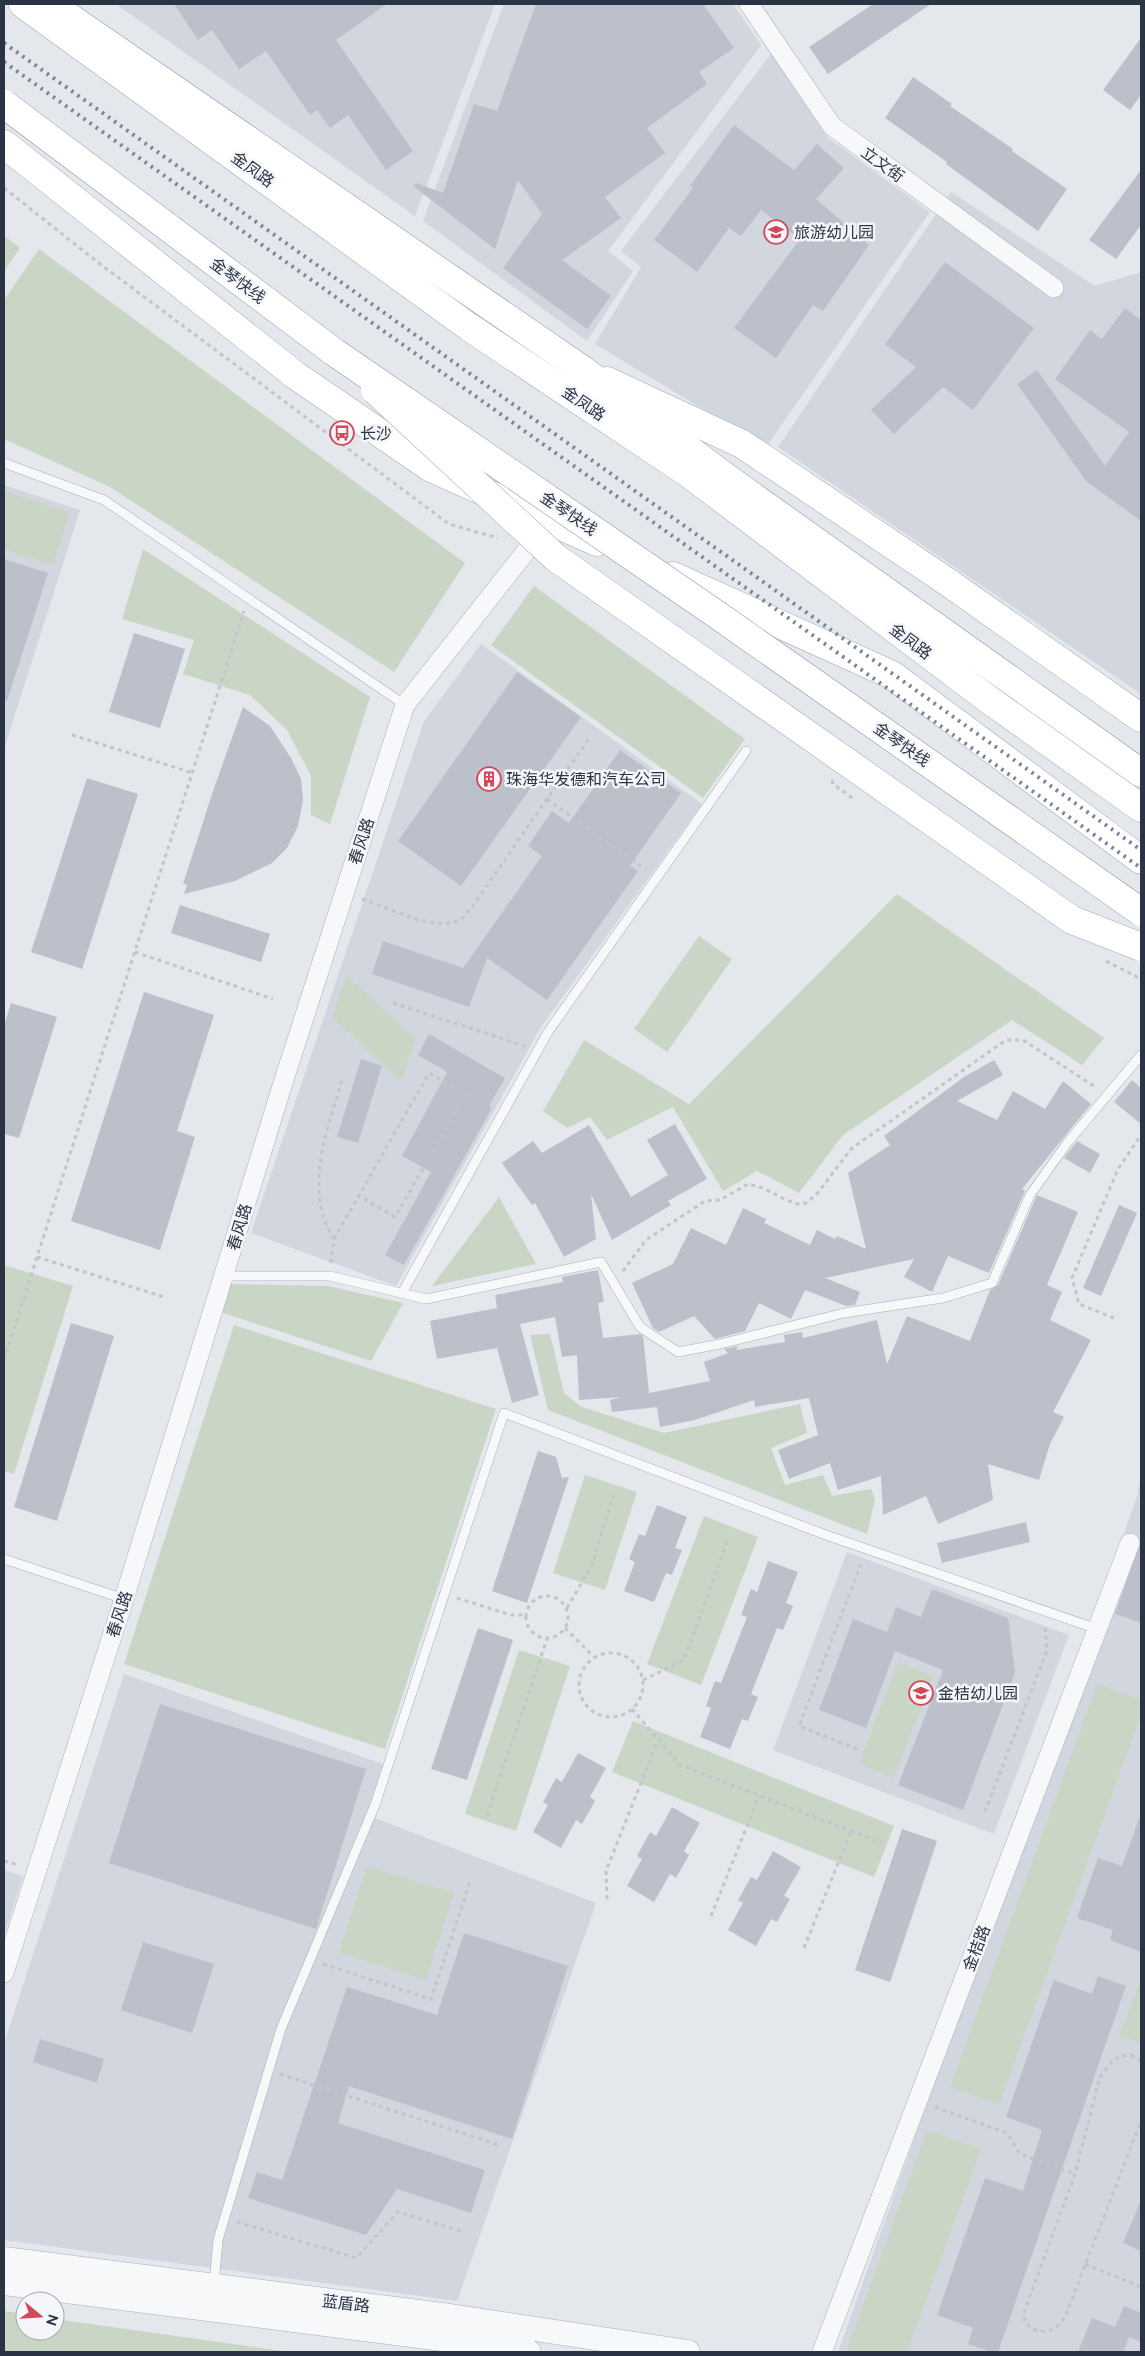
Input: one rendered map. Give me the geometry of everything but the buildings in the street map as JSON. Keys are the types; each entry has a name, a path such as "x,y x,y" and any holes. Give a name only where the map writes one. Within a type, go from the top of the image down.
{"main road":[{"name":"金凤路","path":"23,4 469,326 688,473 988,699 1141,808"},
{"path":"50,4 583,370 731,481 1141,773"},
{"name":"金琴快线","path":"4,104 334,352 724,619 1141,912"},
{"path":"4,144 295,375 431,468 892,675 1141,860"},
{"path":"334,352 556,558 1072,920 1141,947"},
{"path":"583,370 742,444 948,583 1141,718"}],"street":[{"name":"立文街","path":"749,4 832,126 1054,288"},
{"name":"春风路","path":"4,1973 124,1599 282,1086 405,705 531,547 550,520"},
{"name":"金桔路","path":"822,2352 1130,1543"},
{"name":"蓝盾路","path":"4,2259 213,2298 529,2352"},
{"name":"蓝盾路","path":"4,2282 450,2316 688,2352"}],"lane":[{"path":"4,463 104,500 405,705"},
{"path":"402,1293 548,1032 746,751"},
{"path":"224,1276 330,1276 426,1299 601,1262 640,1327 678,1352 720,1344 844,1313 943,1298 992,1283 1030,1195 1068,1142 1141,1056"},
{"path":"213,2298 218,2240 281,2029 375,1805 504,1413 867,1549 1097,1629"},
{"path":"4,1559 124,1599"}],"path":[{"path":"4,1360 248,598"},
{"path":"72,735 192,773"},
{"path":"344,892 430,923 444,924 460,919 472,907 590,737"},
{"path":"547,799 656,878"},
{"path":"135,952 273,999"},
{"path":"393,1003 538,1050"},
{"path":"614,1283 646,1240 705,1201 720,1200 748,1184 763,1188 798,1204 806,1203 816,1194 851,1149 1006,1040 1023,1040 1108,1095"},
{"path":"330,1276 334,1239 429,1073 466,1094 395,1217 359,1196"},
{"path":"334,1239 326,1227 320,1201 320,1155 343,1077"},
{"path":"1114,1318 1080,1304 1072,1278 1118,1169 1141,1136"},
{"path":"37,1257 167,1298"},
{"path":"567,1608 557,1598 544,1595 531,1602 526,1615 529,1629 534,1634 547,1639 554,1637 566,1628 568,1622 567,1608 592,1565 613,1495"},
{"path":"643,1680 684,1660 727,1542"},
{"path":"857,1749 799,1726 867,1549"},
{"path":"444,1594 511,1616 526,1615"},
{"path":"986,1812 1047,1650 1044,1612"},
{"path":"566,1628 594,1656"},
{"path":"487,1815 547,1639"},
{"path":"610,1652 625,1655 634,1661 643,1680 641,1696 632,1709 623,1715 602,1716 584,1704 579,1694 580,1678 586,1663 594,1656 610,1652"},
{"path":"632,1709 680,1765 882,1843"},
{"path":"607,1900 606,1870 658,1740"},
{"path":"711,1916 759,1796"},
{"path":"804,1948 851,1831"},
{"path":"310,1960 430,1999 470,1879"},
{"path":"1141,2061 1131,2055 1123,2056 1113,2060 1100,2077 1075,2174 1025,2310 1024,2320 1028,2327 1041,2332 1053,2330 1060,2326 1139,2131 1141,2121"},
{"path":"269,2070 499,2145"},
{"path":"918,2101 1007,2133 1020,2154 1075,2174"},
{"path":"225,2218 356,2258 398,2212 464,2232"},
{"path":"1085,2264 1141,2287"}],"shaded area":[{"path":"116,4 495,4 415,216"},
{"path":"504,4 733,4 761,45 608,251 633,271 587,341 423,221"},
{"name":"旅游幼儿园","path":"771,54 827,137 930,212 766,447 595,344 641,267 621,251"},
{"path":"951,192 1095,286 1141,272 1141,694 778,447"},
{"path":"4,485 80,510 4,749"},
{"path":"481,644 702,804 541,1027 396,1286 251,1233 424,721"},
{"path":"1141,1474 1141,2352 838,2352 950,2039 1138,1493"},
{"name":"金桔幼儿园","path":"847,1552 1069,1635 994,1834 773,1750"},
{"path":"124,1674 383,1764 367,1815 596,1903 457,2301 4,2240 4,2044"},
{"path":"4,1870 23,1876 4,1936"}],"green space":[{"path":"4,236 20,248 4,271"},
{"path":"39,249 465,563 394,672 110,487 4,439 4,300"},
{"path":"4,491 70,512 53,565 4,549"},
{"path":"143,549 370,697 330,824 311,815 311,776 287,730 250,695 183,674 194,640 122,619"},
{"path":"534,586 745,739 703,798 491,645"},
{"path":"897,894 1104,1038 1082,1065 1012,1020 843,1135 799,1193 757,1171 723,1191 673,1107 607,1140 590,1117 567,1128 543,1111 584,1040 689,1104"},
{"path":"699,936 732,959 667,1052 634,1029"},
{"path":"346,975 416,1039 401,1081 332,1017"},
{"path":"499,1197 536,1264 432,1286"},
{"path":"4,1265 73,1286 14,1474 4,1471"},
{"path":"228,1284 328,1286 403,1303 371,1361 220,1312"},
{"path":"234,1325 496,1409 385,1749 124,1664"},
{"path":"550,1334 564,1393 582,1407 664,1433 800,1404 807,1433 771,1448 785,1485 823,1475 832,1496 871,1489 875,1499 867,1534 548,1410 530,1335"},
{"path":"585,1475 637,1492 605,1590 553,1573"},
{"path":"704,1516 758,1537 701,1685 647,1664"},
{"path":"519,1650 570,1666 516,1831 465,1814"},
{"path":"898,1662 933,1676 894,1778 859,1764"},
{"path":"1097,1684 1141,1700 1141,1715 999,2105 950,2087"},
{"path":"633,1721 894,1826 874,1877 612,1772"},
{"path":"367,1866 454,1893 426,1980 339,1953"},
{"path":"1141,1979 1141,2043 1120,2035"},
{"path":"927,2130 981,2149 907,2352 846,2352"},
{"path":"4,2311 15,2313 15,2341 65,2341 65,2320 290,2352 4,2352"}],"railway":[{"path":"4,43 1141,850"},
{"path":"4,62 1141,868"}],"place":[{"name":"旅游幼儿园","path":"776,232"},
{"name":"长沙","path":"342,433"},
{"name":"珠海华发德和汽车公司","path":"489,779"},
{"name":"金桔幼儿园","path":"921,1693"}]}
